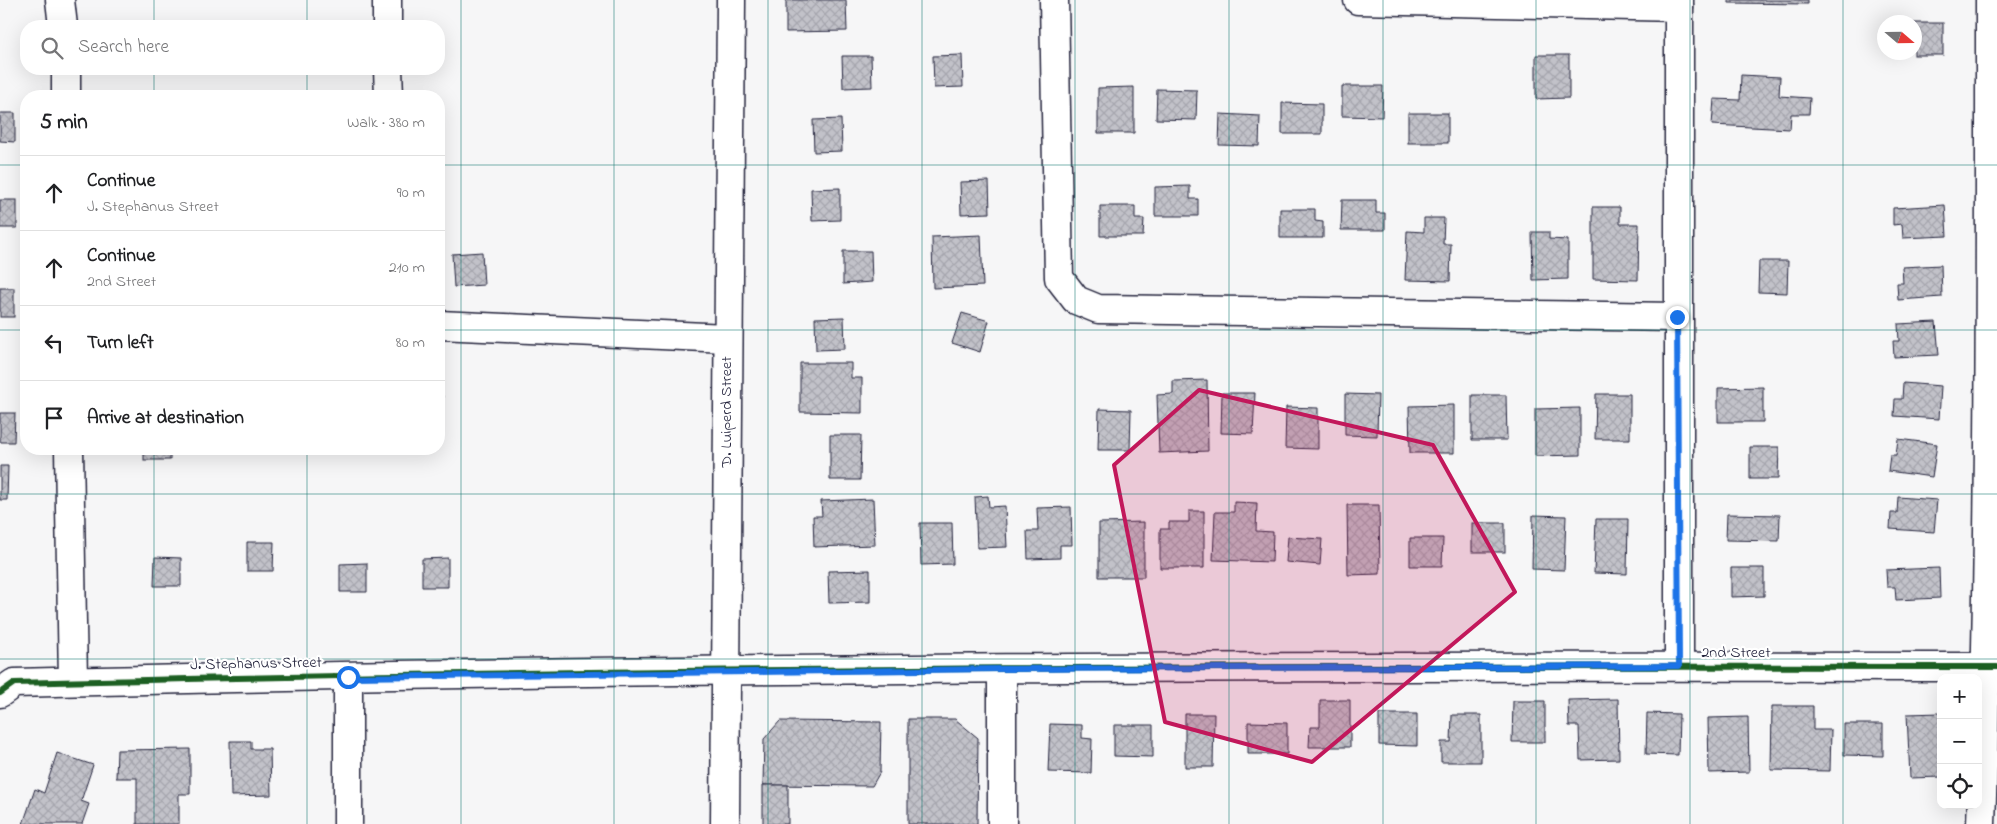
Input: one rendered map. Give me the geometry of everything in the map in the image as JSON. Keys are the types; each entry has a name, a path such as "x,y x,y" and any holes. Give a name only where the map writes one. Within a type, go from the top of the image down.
{"street":[{"path":"60,0 62,20"},
{"path":"387,0 387,20"},
{"name":"D. Luiperd Street","path":"725,824 727,338 731,0"},
{"path":"1054,0 1059,278 1076,300 1098,309 1677,317"},
{"path":"1358,0 1679,4 1677,317 1679,666"},
{"path":"1981,824 1992,666 1994,300 1990,0"},
{"path":"66,75 66,90"},
{"path":"388,75 389,90"},
{"path":"445,325 727,338"},
{"path":"69,455 73,681"},
{"name":"2nd Street","path":"726,672 1002,669 1992,666"},
{"path":"1002,669 1002,824"},
{"name":"J. Stephanus Street","path":"0,694 14,683 73,681 726,672"},
{"path":"348,677 348,824"}],"highlighted area":[{"path":"1199,390 1433,445 1515,592 1312,762 1165,722 1114,465"}],"building":[{"path":"786,0 846,0 847,31 786,32"},
{"path":"1729,0 1808,0 1808,4 1729,3"},
{"path":"1922,23 1943,23 1943,55 1922,55"},
{"path":"962,55 963,87 934,88 933,56"},
{"path":"1536,55 1569,55 1569,98 1536,99"},
{"path":"842,56 871,56 872,87 843,88"},
{"path":"1741,75 1780,77 1779,96 1810,98 1809,114 1791,114 1790,129 1712,125 1714,99 1740,100"},
{"path":"1342,86 1383,86 1382,117 1342,116"},
{"path":"1134,87 1134,133 1098,133 1098,88"},
{"path":"1157,89 1197,90 1196,120 1156,119"},
{"path":"1282,103 1322,104 1322,134 1282,134"},
{"path":"0,113 15,113 15,142 0,141"},
{"path":"1408,113 1448,113 1448,143 1408,143"},
{"path":"1220,114 1260,116 1259,146 1219,145"},
{"path":"841,119 842,151 814,152 813,120"},
{"path":"989,181 990,213 961,214 960,182"},
{"path":"1190,186 1190,199 1198,199 1198,216 1155,216 1155,187"},
{"path":"840,188 840,220 812,221 811,189"},
{"path":"0,200 17,200 17,228 0,228"},
{"path":"1342,200 1376,200 1376,213 1385,213 1385,230 1341,230"},
{"path":"1945,205 1947,236 1903,238 1902,224 1893,225 1893,208"},
{"path":"1100,206 1135,206 1135,219 1144,219 1143,236 1100,236"},
{"path":"1593,207 1620,207 1620,224 1639,224 1638,280 1593,279"},
{"path":"1280,209 1315,209 1315,221 1323,222 1323,238 1280,238"},
{"path":"1424,218 1444,218 1443,244 1451,244 1450,281 1405,280 1407,231 1424,232"},
{"path":"1532,232 1549,232 1549,239 1568,240 1568,279 1533,280"},
{"path":"981,235 983,286 933,288 932,237"},
{"path":"843,251 871,251 872,282 843,284"},
{"path":"482,252 484,285 454,287 452,254"},
{"path":"1759,261 1788,261 1787,293 1758,292"},
{"path":"1941,265 1942,297 1898,300 1897,283 1903,283 1902,267"},
{"path":"0,288 14,288 14,317 0,317"},
{"path":"962,313 989,321 980,352 952,343"},
{"path":"844,317 845,349 816,350 815,318"},
{"path":"1936,322 1939,355 1894,357 1893,341 1899,341 1898,324"},
{"path":"800,363 851,363 851,378 862,378 862,413 800,412"},
{"path":"1207,380 1208,451 1159,453 1157,395 1173,394 1173,381"},
{"path":"1903,383 1941,386 1939,419 1894,416 1895,399 1902,399"},
{"path":"1763,387 1763,422 1718,422 1718,388"},
{"path":"1222,393 1255,393 1253,434 1221,433"},
{"path":"1345,394 1378,395 1377,436 1345,435"},
{"path":"1596,394 1630,394 1630,439 1595,439"},
{"path":"1472,395 1506,395 1507,440 1472,440"},
{"path":"1454,405 1454,453 1410,453 1409,406"},
{"path":"1286,407 1318,408 1318,449 1285,448"},
{"path":"1580,408 1580,455 1535,456 1535,409"},
{"path":"1099,409 1131,410 1130,450 1098,450"},
{"path":"0,413 15,413 14,442 0,442"},
{"path":"830,435 861,435 860,480 830,480"},
{"path":"1898,439 1937,444 1932,477 1888,471 1890,455 1896,455"},
{"path":"1750,447 1779,447 1778,479 1750,479"},
{"path":"144,455 170,455 170,460 144,460"},
{"path":"0,466 8,466 7,500 0,500"},
{"path":"988,496 989,507 1005,506 1007,547 977,548 975,497"},
{"path":"1898,497 1937,500 1934,532 1890,529 1891,513 1897,513"},
{"path":"873,499 875,545 814,547 813,516 822,516 821,501"},
{"path":"1234,502 1257,503 1256,531 1273,532 1272,562 1213,560 1215,512 1234,512"},
{"path":"1347,505 1379,505 1380,574 1348,575"},
{"path":"1071,507 1072,545 1060,545 1060,558 1028,559 1027,531 1038,531 1037,508"},
{"path":"1189,511 1204,511 1204,568 1160,568 1160,529 1169,529 1169,522 1189,522"},
{"path":"1727,514 1780,515 1779,541 1726,540"},
{"path":"1533,515 1566,516 1564,570 1532,569"},
{"path":"1596,519 1628,519 1627,574 1594,573"},
{"path":"1144,522 1144,577 1099,577 1099,523"},
{"path":"920,523 952,523 953,564 921,565"},
{"path":"1472,523 1505,523 1505,552 1472,552"},
{"path":"1288,537 1322,539 1320,565 1286,562"},
{"path":"1410,538 1443,538 1442,566 1410,566"},
{"path":"247,542 274,542 273,571 247,571"},
{"path":"155,557 181,558 181,586 154,586"},
{"path":"448,558 448,587 422,587 422,559"},
{"path":"367,563 367,592 340,592 340,564"},
{"path":"1731,568 1764,568 1764,596 1731,597"},
{"path":"1939,568 1940,598 1896,600 1895,587 1887,587 1886,570"},
{"path":"870,570 870,602 829,603 828,571"},
{"path":"1618,699 1619,759 1580,760 1579,726 1569,726 1568,700"},
{"path":"1320,700 1350,700 1350,747 1309,747 1310,727 1320,727"},
{"path":"1513,701 1545,701 1545,742 1512,742"},
{"path":"1772,706 1813,706 1813,730 1831,730 1830,771 1771,770"},
{"path":"1647,713 1679,714 1678,755 1646,754"},
{"path":"1937,713 1937,777 1910,778 1907,714"},
{"path":"1185,714 1214,714 1213,767 1185,767"},
{"path":"1379,714 1417,714 1417,746 1379,745"},
{"path":"1452,715 1481,715 1481,762 1441,762 1441,742 1451,742"},
{"path":"1748,717 1749,772 1709,773 1708,718"},
{"path":"908,719 955,719 978,738 977,824 908,824"},
{"path":"780,721 881,722 880,772 872,786 763,785 764,739"},
{"path":"1248,722 1287,723 1287,754 1248,754"},
{"path":"1050,724 1082,725 1082,738 1092,739 1091,773 1048,772"},
{"path":"1844,724 1883,724 1883,756 1844,755"},
{"path":"1114,725 1153,725 1153,757 1114,756"},
{"path":"230,741 251,741 251,749 270,749 271,795 231,796"},
{"path":"190,749 190,794 179,794 179,824 137,824 137,778 116,778 117,750"},
{"path":"57,753 93,765 81,801 89,804 82,824 23,824 35,789 44,793"},
{"path":"763,785 788,785 788,824 763,824"}],"cycle path":[{"path":"0,693 14,683 510,673 1005,668 1997,667"}],"route":[{"path":"348,677 1002,669 1679,666 1677,317"}]}
